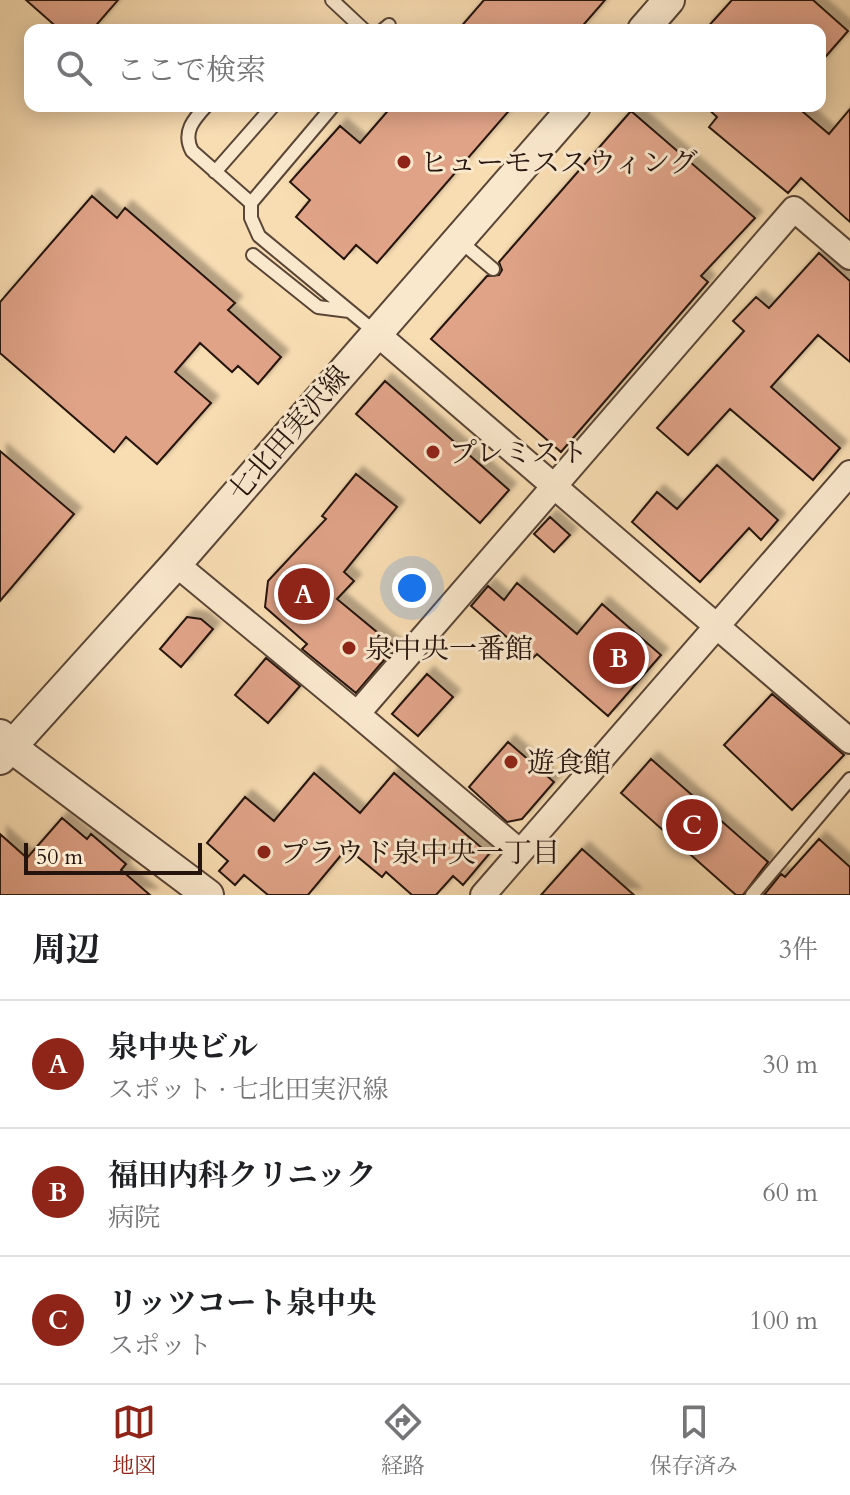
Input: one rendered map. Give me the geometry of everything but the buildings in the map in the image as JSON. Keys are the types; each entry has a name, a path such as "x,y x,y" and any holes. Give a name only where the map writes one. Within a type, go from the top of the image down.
{"street":[{"path":"648,24 669,0"},
{"name":"七北田実沢線","path":"3,746 176,564 570,112"},
{"path":"357,714 794,209 850,257"},
{"path":"375,332 850,741"},
{"path":"483,895 850,473"},
{"path":"176,564 520,852"},
{"path":"3,746 208,895"}],"lane":[{"path":"332,0 358,24"},
{"path":"201,112 190,124 188,143 251,203"},
{"path":"215,172 268,112"},
{"path":"328,112 251,203 251,218 259,236 375,332"},
{"path":"458,239 493,269"},
{"path":"253,255 318,307 349,311"},
{"path":"752,895 850,779"}],"place":[{"name":"ヒューモススウィング","path":"404,162"},
{"name":"プレミスト","path":"433,452"},
{"name":"泉中央ビル","path":"304,594"},
{"name":"泉中央一番館","path":"349,648"},
{"name":"福田内科クリニック","path":"619,658"},
{"name":"遊食館","path":"511,762"},
{"name":"リッツコート泉中央","path":"692,825"},
{"name":"プラウド泉中央一丁目","path":"264,852"}]}
